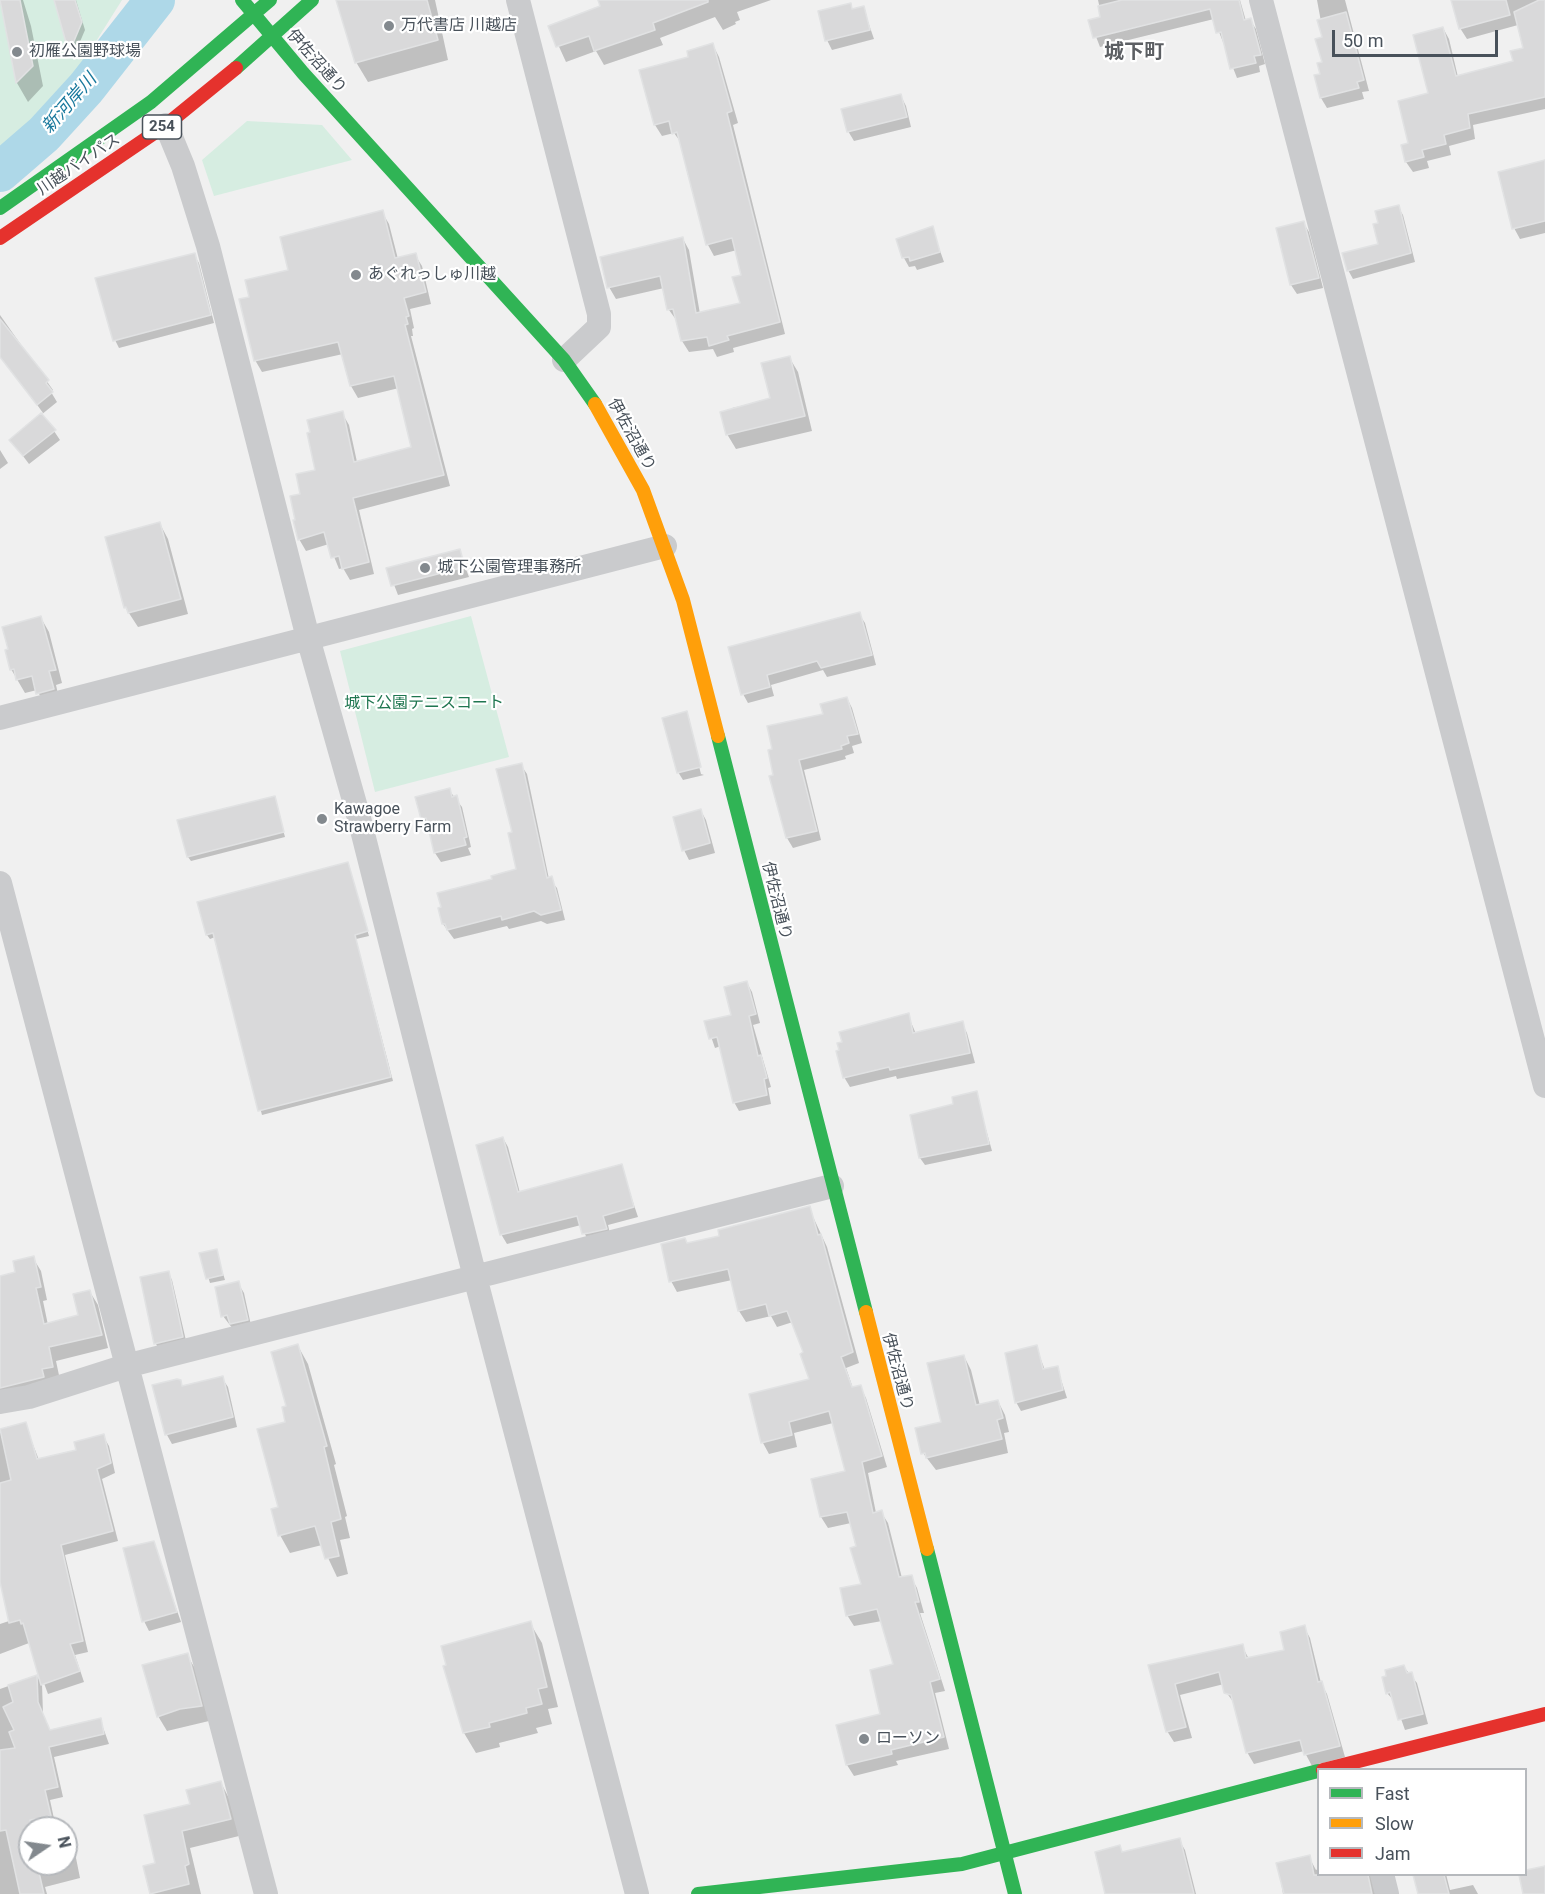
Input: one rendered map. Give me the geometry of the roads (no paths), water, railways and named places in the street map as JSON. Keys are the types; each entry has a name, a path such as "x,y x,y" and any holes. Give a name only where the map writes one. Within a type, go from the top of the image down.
{"main road":[{"name":"伊佐沼通り","path":"242,0 564,360 591,396 643,490 683,600 1015,1894"},
{"name":"川越バイパス","path":"0,208 152,102 270,0"},
{"name":"川越バイパス","path":"0,238 166,124 312,0"},
{"path":"1337,1768 1353,1766 1545,1714"},
{"path":"698,1894 962,1864 1317,1771"}],"street":[{"path":"518,0 599,314 598,327 564,360"},
{"path":"1261,0 1545,1086"},
{"path":"166,124 183,166 208,246 308,638 362,829 475,1277 637,1894"},
{"path":"0,718 665,546"},
{"path":"0,883 266,1894"},
{"path":"0,1402 29,1397 126,1366 832,1186"},
{"path":"1382,1876 1387,1894"}],"waterway":[{"name":"新河岸川","path":"0,172 44,134 86,88 155,0"}],"place":[{"name":"万代書店 川越店","path":"389,26"},
{"name":"初雁公園野球場","path":"17,52"},
{"name":"あぐれっしゅ川越","path":"356,275"},
{"name":"城下公園管理事務所","path":"425,568"},
{"name":"Kawagoe Strawberry Farm","path":"322,819"},
{"name":"ローソン","path":"864,1739"}],"district":[{"name":"城下町","path":"1134,53"}],"park label":[{"name":"城下公園テニスコート","path":"424,704"}]}
